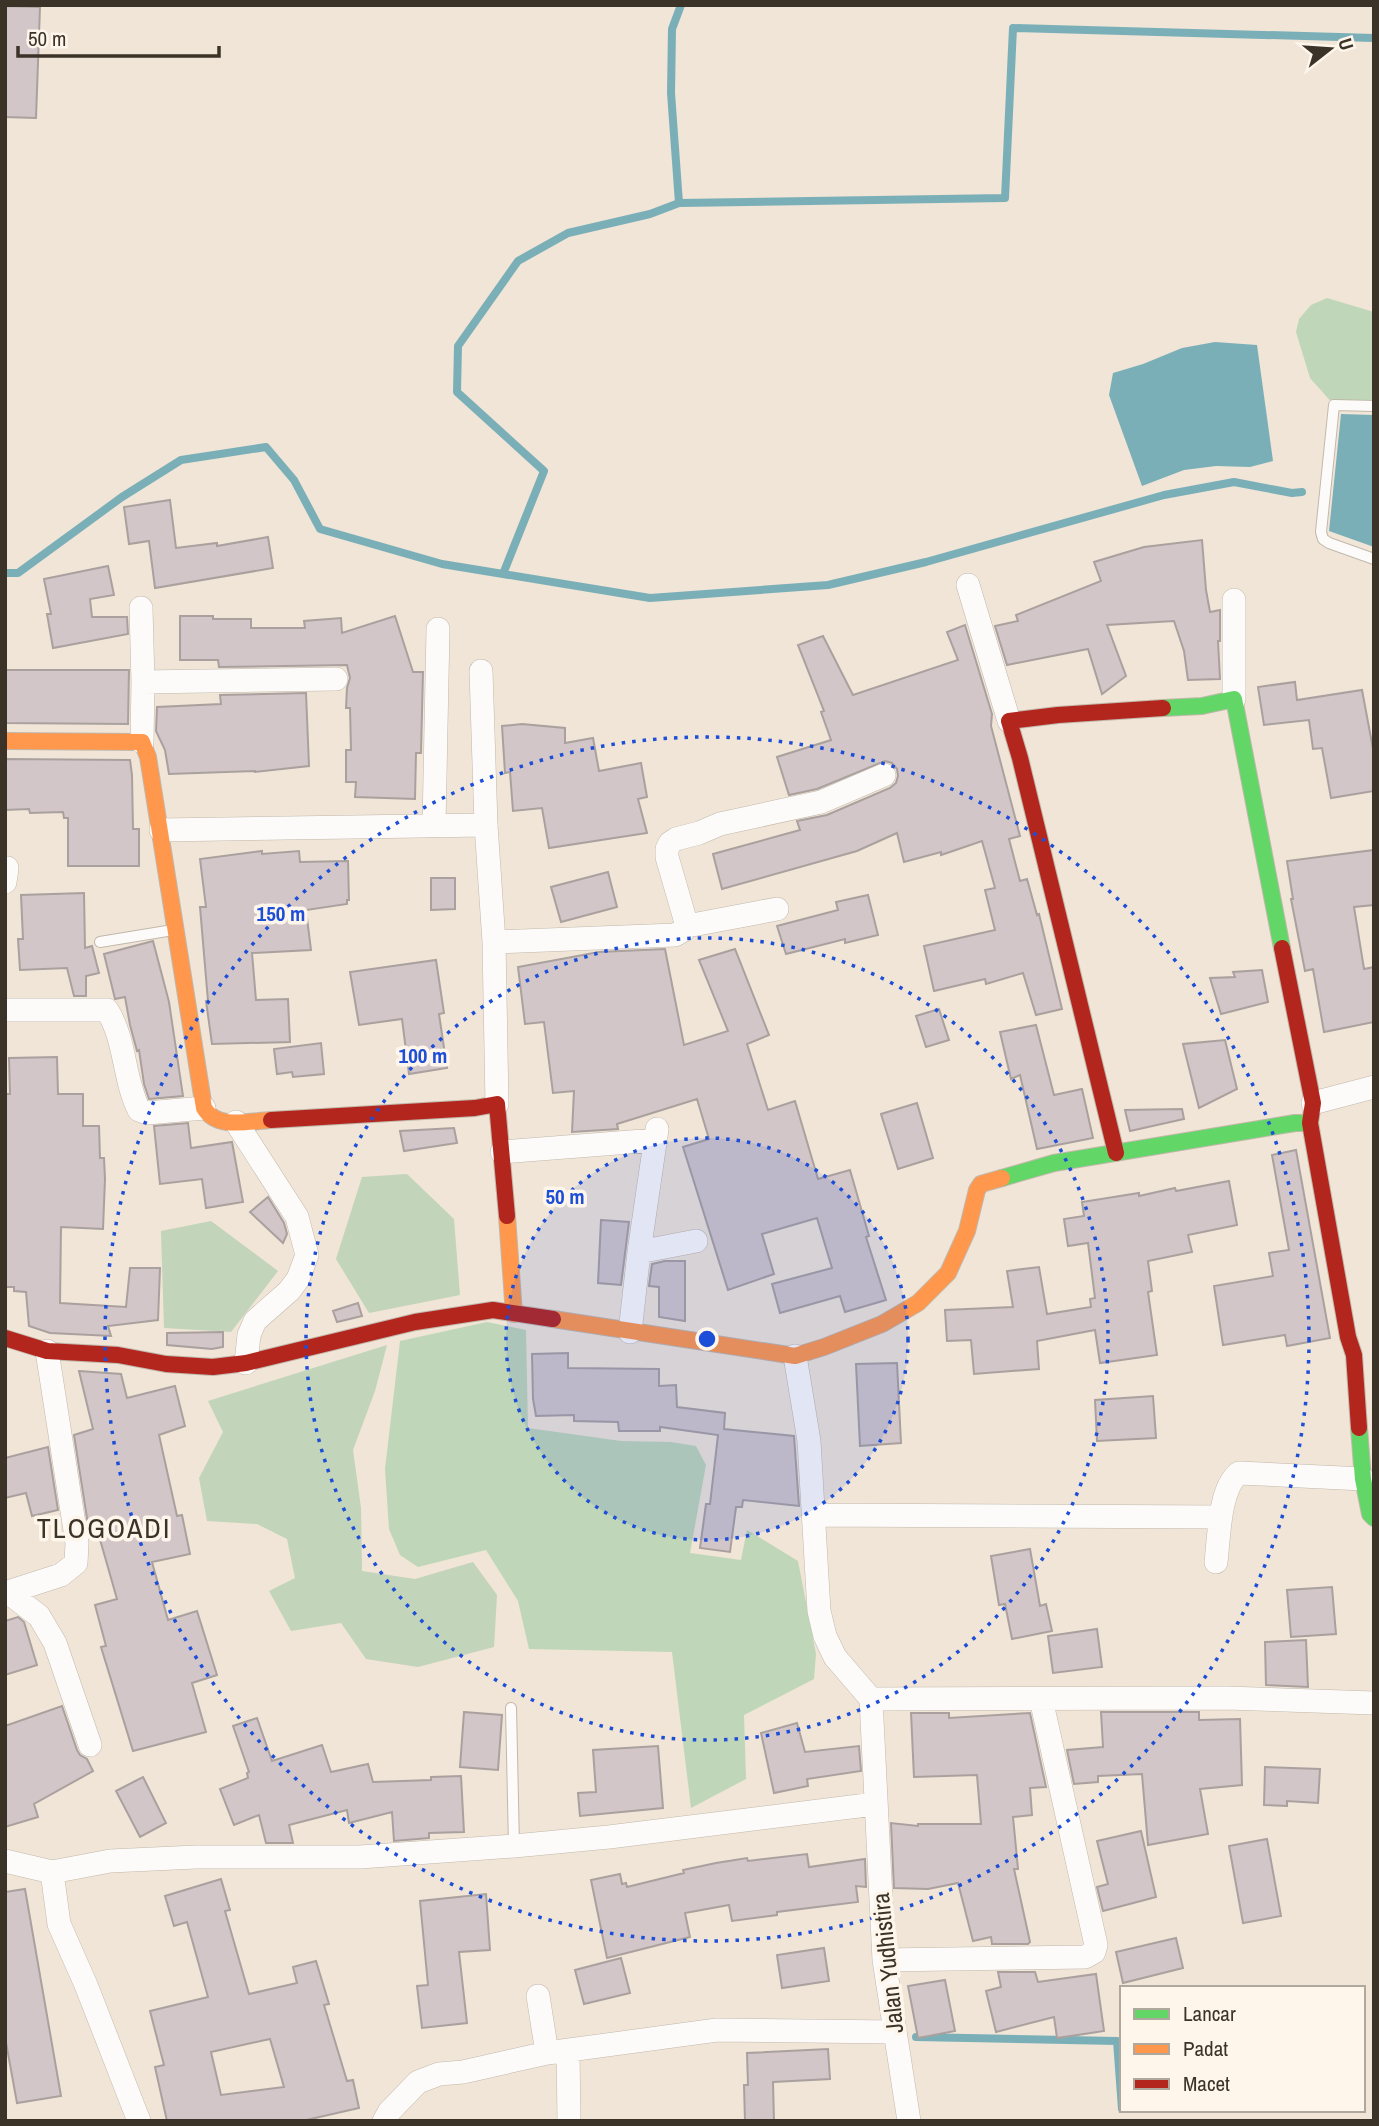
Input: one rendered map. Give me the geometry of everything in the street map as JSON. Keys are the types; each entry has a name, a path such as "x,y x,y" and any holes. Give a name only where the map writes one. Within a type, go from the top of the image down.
{"street":[{"path":"968,584 1020,758 1116,1153"},
{"path":"1234,600 1234,699 1311,1113 1348,1337 1364,1359 1363,1479 1370,1514 1374,1518"},
{"path":"141,608 142,742 148,757 204,1108 209,1118 236,1122 475,1108 497,1104"},
{"path":"434,826 438,629"},
{"path":"481,671 486,825 494,942 497,1104 513,1314"},
{"path":"143,682 336,679"},
{"path":"1009,721 1058,715 1202,706 1234,699"},
{"path":"5,741 142,742"},
{"path":"687,926 667,857 670,843 720,824 821,802 884,775"},
{"path":"161,831 486,825"},
{"path":"494,942 675,935 687,926 777,909"},
{"path":"5,1010 107,1010 115,1023 127,1076 139,1110 147,1113 204,1108"},
{"path":"5,1338 47,1351 118,1355 166,1364 213,1367 246,1363 415,1322 493,1310 795,1356 882,1324 918,1303 948,1273 967,1231 977,1190 981,1184 1054,1163 1295,1123 1311,1113 1374,1087"},
{"path":"236,1122 297,1217 307,1255 298,1279 289,1292 255,1321 249,1335 246,1363"},
{"path":"502,1152 657,1135 630,1332"},
{"path":"639,1252 696,1241"},
{"path":"7,1593 61,1575 76,1563 77,1543 47,1351"},
{"path":"795,1356 810,1441 819,1611 825,1636 835,1657 871,1699 1226,1698 1374,1703"},
{"path":"1216,1562 1227,1490 1232,1478 1239,1473 1363,1479"},
{"path":"814,1514 1221,1517"},
{"path":"7,1593 40,1616 55,1643 90,1745"},
{"name":"Jalan Yudhistira","path":"871,1699 884,1960 909,2121"},
{"path":"884,1960 1086,1957 1094,1952 1096,1945 1041,1699"},
{"path":"5,1861 52,1871 110,1861 196,1857 360,1857 609,1837 875,1804"},
{"path":"52,1871 59,1924 139,2121"},
{"path":"538,1996 557,2052 569,2121"},
{"path":"384,2121 389,2112 418,2082 439,2074 463,2073 557,2052 717,2031 895,2032"}],"lane":[{"path":"1374,406 1334,405 1321,532 1323,539 1329,543 1374,559"},
{"path":"100,942 176,929"},
{"path":"510,1708 514,1846"}],"green space":[{"path":"1327,298 1374,312 1374,405 1334,405 1310,378 1296,332 1299,319 1311,305"},
{"path":"407,1174 454,1219 460,1295 369,1313 336,1259 362,1177"},
{"path":"211,1221 278,1271 231,1332 164,1328 161,1231"},
{"path":"487,1322 526,1330 528,1428 621,1441 671,1442 696,1446 706,1465 690,1553 741,1560 747,1530 798,1561 816,1654 814,1679 744,1715 746,1779 691,1808 672,1652 529,1649 518,1601 486,1550 418,1567 400,1555 389,1529 385,1469 400,1341"},
{"path":"387,1345 375,1391 353,1450 361,1508 362,1571 415,1579 473,1562 497,1595 494,1647 418,1667 366,1659 341,1623 291,1631 269,1591 295,1578 287,1539 257,1524 207,1521 199,1478 223,1432 208,1401"}],"water":[{"path":"1215,342 1257,345 1273,461 1250,467 1216,466 1184,470 1142,486 1109,395 1113,373 1182,348"},
{"path":"1341,414 1374,415 1374,547 1329,531"}],"building":[{"path":"5,6 40,7 36,118 5,117"},
{"path":"170,500 176,548 217,543 217,546 268,537 273,568 155,588 149,541 129,544 124,507"},
{"path":"1202,540 1210,612 1220,610 1220,679 1188,680 1184,651 1174,621 1107,625 1126,676 1102,694 1088,649 1007,665 995,626 1018,621 1016,615 1101,581 1094,562 1144,547"},
{"path":"108,566 114,595 90,599 92,617 127,617 128,634 53,648 47,614 51,614 44,579"},
{"path":"180,616 251,619 251,628 305,628 304,621 341,618 342,633 395,616 413,672 423,672 421,753 416,753 415,799 355,797 356,782 346,782 346,750 351,750 350,708 346,708 350,678 347,665 219,667 218,660 180,660"},
{"path":"965,625 992,714 991,726 1020,836 1009,839 1020,881 1027,879 1037,915 1039,914 1062,1009 1036,1015 1023,973 986,984 985,979 934,991 924,946 995,930 985,890 995,888 982,841 941,855 941,852 904,862 897,833 857,851 722,889 713,854 800,830 797,821 827,815 896,783 897,769 892,763 885,761 817,789 789,795 777,757 831,740 821,712 824,711 798,645 823,636 853,695 958,660 947,632"},
{"path":"5,670 129,670 128,724 5,723"},
{"path":"1295,682 1297,700 1362,690 1374,754 1374,791 1331,798 1322,748 1313,749 1309,720 1264,725 1258,687"},
{"path":"306,693 309,766 255,772 169,774 165,750 156,731 157,707 221,704 220,695"},
{"path":"522,724 565,728 565,743 593,738 599,771 641,763 647,797 638,799 647,833 549,848 542,808 513,811 510,772 505,773 502,726"},
{"path":"5,759 130,760 133,829 139,829 139,866 68,866 68,818 64,818 63,812 30,813 29,809 5,810"},
{"path":"1374,850 1374,905 1354,907 1364,969 1374,967 1374,1022 1324,1032 1313,969 1305,971 1291,899 1287,861"},
{"path":"262,851 262,854 299,851 300,862 348,861 349,900 347,904 306,910 311,950 252,953 256,1000 288,999 290,1042 212,1044 206,1001 200,907 206,907 200,859"},
{"path":"608,872 617,907 561,922 551,887"},
{"path":"431,878 455,878 455,909 431,910"},
{"path":"84,893 85,948 92,946 99,973 86,976 86,996 74,996 67,968 20,970 18,939 23,939 21,895"},
{"path":"868,895 878,935 845,943 845,939 786,954 777,926 838,910 836,902"},
{"path":"153,941 169,1002 183,1096 149,1099 125,997 115,999 104,954"},
{"path":"665,949 684,1045 728,1031 699,960 735,949 769,1035 747,1044 768,1110 795,1101 818,1179 850,1170 869,1236 866,1237 886,1300 845,1312 840,1296 780,1313 772,1284 832,1268 817,1218 762,1234 774,1274 728,1290 683,1147 709,1139 697,1099 617,1124 618,1129 572,1132 574,1091 553,1093 544,1022 525,1024 518,967 599,952"},
{"path":"436,960 444,1013 439,1014 447,1068 409,1074 402,1019 359,1025 350,972"},
{"path":"1262,970 1268,1002 1221,1014 1210,978 1235,977 1233,972"},
{"path":"939,1009 949,1040 926,1047 916,1016"},
{"path":"1036,1025 1054,1095 1082,1089 1093,1138 1037,1149 1020,1075 1011,1079 1000,1032"},
{"path":"1225,1040 1237,1089 1199,1108 1183,1044"},
{"path":"321,1043 324,1074 293,1077 292,1072 277,1074 274,1049"},
{"path":"57,1057 58,1094 83,1094 83,1126 99,1126 100,1158 104,1158 105,1179 103,1229 61,1227 60,1303 126,1307 130,1268 160,1268 158,1320 108,1326 111,1336 50,1333 29,1326 26,1292 5,1287 5,1094 10,1094 9,1058"},
{"path":"917,1103 933,1158 898,1169 881,1114"},
{"path":"1182,1109 1184,1119 1130,1131 1125,1110"},
{"path":"188,1123 191,1148 232,1142 243,1202 206,1208 202,1179 160,1184 154,1126"},
{"path":"454,1128 457,1143 404,1151 400,1131"},
{"path":"1296,1150 1330,1338 1287,1346 1285,1335 1223,1345 1214,1286 1273,1276 1269,1253 1289,1250 1272,1155"},
{"path":"1229,1181 1237,1225 1188,1235 1192,1252 1148,1261 1152,1291 1148,1292 1157,1355 1100,1363 1095,1330 1037,1341 1039,1369 974,1374 971,1340 947,1341 945,1310 1013,1307 1007,1271 1039,1267 1047,1314 1091,1307 1090,1299 1095,1298 1088,1243 1068,1246 1064,1219 1084,1216 1082,1202 1139,1193 1139,1196 1175,1188 1176,1191"},
{"path":"268,1197 284,1223 287,1234 283,1243 250,1212"},
{"path":"601,1220 629,1222 621,1285 598,1283"},
{"path":"685,1261 685,1321 659,1317 659,1287 649,1286 652,1264"},
{"path":"358,1303 362,1316 337,1322 333,1311"},
{"path":"223,1332 223,1347 212,1349 167,1345 167,1333"},
{"path":"568,1353 568,1368 659,1369 659,1386 676,1385 677,1407 725,1413 724,1429 794,1436 799,1506 743,1500 742,1507 736,1507 730,1552 700,1548 706,1504 710,1504 718,1435 660,1427 660,1431 619,1431 618,1422 574,1421 574,1415 536,1416 532,1354"},
{"path":"897,1363 901,1443 860,1446 856,1364"},
{"path":"79,1371 121,1374 127,1398 175,1386 185,1426 159,1435 177,1516 182,1515 190,1554 152,1562 168,1620 197,1611 217,1675 192,1683 206,1732 133,1751 101,1647 106,1646 95,1605 117,1599 97,1529 89,1531 74,1435 93,1429"},
{"path":"1153,1396 1156,1438 1097,1441 1095,1400"},
{"path":"48,1447 58,1510 32,1516 26,1493 5,1498 5,1458"},
{"path":"1030,1549 1040,1606 1046,1604 1052,1631 1012,1639 1005,1604 999,1605 991,1556"},
{"path":"1332,1587 1336,1634 1291,1637 1287,1590"},
{"path":"18,1617 24,1622 37,1665 5,1675 5,1621"},
{"path":"1097,1629 1102,1667 1053,1673 1048,1636"},
{"path":"1306,1640 1308,1687 1266,1685 1265,1642"},
{"path":"62,1706 77,1750 87,1759 93,1771 34,1804 38,1817 5,1827 5,1726"},
{"path":"464,1712 502,1715 498,1770 460,1767"},
{"path":"1101,1712 1199,1712 1199,1720 1240,1719 1242,1785 1200,1789 1208,1834 1148,1845 1142,1774 1098,1776 1098,1782 1074,1784 1067,1750 1103,1747"},
{"path":"911,1713 949,1713 949,1718 1030,1713 1046,1787 1030,1788 1032,1815 1013,1817 1018,1869 1014,1869 1030,1942 1028,1944 992,1944 991,1937 973,1941 958,1883 928,1889 894,1888 891,1823 918,1826 981,1824 977,1775 914,1777"},
{"path":"257,1718 272,1761 322,1745 331,1772 368,1764 373,1782 461,1776 464,1832 429,1833 429,1838 394,1841 392,1812 349,1823 347,1810 289,1825 293,1843 266,1843 259,1815 234,1825 220,1789 248,1778 249,1772 233,1726"},
{"path":"797,1723 805,1752 859,1746 861,1771 807,1779 808,1786 774,1793 761,1733"},
{"path":"658,1746 663,1808 580,1816 578,1793 596,1792 593,1750"},
{"path":"1265,1767 1320,1769 1318,1803 1287,1801 1287,1806 1264,1805"},
{"path":"143,1777 166,1823 140,1837 116,1791"},
{"path":"1141,1831 1156,1897 1103,1911 1097,1887 1108,1884 1097,1841"},
{"path":"1267,1839 1281,1916 1243,1923 1229,1846"},
{"path":"807,1854 809,1867 865,1859 866,1887 856,1886 858,1902 777,1912 777,1915 732,1921 729,1905 685,1913 690,1937 607,1958 591,1880 620,1874 622,1884 626,1883 627,1887 716,1863"},
{"path":"221,1879 230,1910 225,1911 249,1994 297,1983 293,1967 316,1961 329,2004 324,2005 347,2081 353,2080 359,2108 302,2121 167,2121 155,2067 164,2065 150,2011 208,1997 187,1922 174,1926 165,1896","holes":["270,2039 284,2087 221,2095 211,2052"]},
{"path":"25,1889 61,2096 17,2103 5,2037 5,1892"},
{"path":"486,1894 490,1950 459,1952 467,2023 422,2028 417,1986 428,1985 420,1901"},
{"path":"1176,1938 1183,1968 1123,1983 1116,1952"},
{"path":"824,1948 829,1981 782,1988 777,1955"},
{"path":"621,1958 630,1993 584,2004 575,1970"},
{"path":"998,1972 1035,1972 1038,1982 1096,1974 1104,2031 1057,2038 1054,2017 996,2032 986,1991 1001,1987"},
{"path":"945,1980 955,2031 918,2038 908,1986"},
{"path":"828,2049 830,2079 773,2082 774,2121 745,2121 747,2053"}],"waterway":[{"path":"503,574 544,471 457,392 458,346 518,261 568,233 650,214 679,203 671,93 672,29 681,5"},
{"path":"679,203 1005,198 1013,28 1374,38"},
{"path":"5,573 18,573 122,497 181,460 266,447 294,480 320,529 442,564 650,598 828,585 926,562 1164,495 1234,482 1292,493 1302,492"},
{"path":"916,2037 1117,2041 1120,2082"}],"traffic: fast":[{"path":"1163,708 1202,706 1234,699 1282,948"},
{"path":"1002,1178 1054,1163 1295,1123 1310,1123"},
{"path":"1359,1428 1363,1479 1370,1514 1374,1518"}],"traffic: slow":[{"path":"5,741 142,742 148,757 204,1108 210,1115 225,1122 271,1120"},
{"path":"553,1319 795,1356 824,1347 882,1324 918,1303 948,1273 967,1231 977,1190 981,1184 1002,1178"},
{"path":"507,1216 514,1314"}],"traffic: jam":[{"path":"1116,1153 1009,721 1163,708"},
{"path":"1282,948 1313,1103 1310,1123 1348,1337 1354,1355 1359,1428"},
{"path":"271,1120 475,1108 497,1104 507,1216"},
{"path":"5,1338 47,1351 118,1355 166,1364 213,1367 246,1363 415,1322 493,1310 553,1319"}],"district":[{"name":"TLOGOADI","path":"104,1528"}]}
